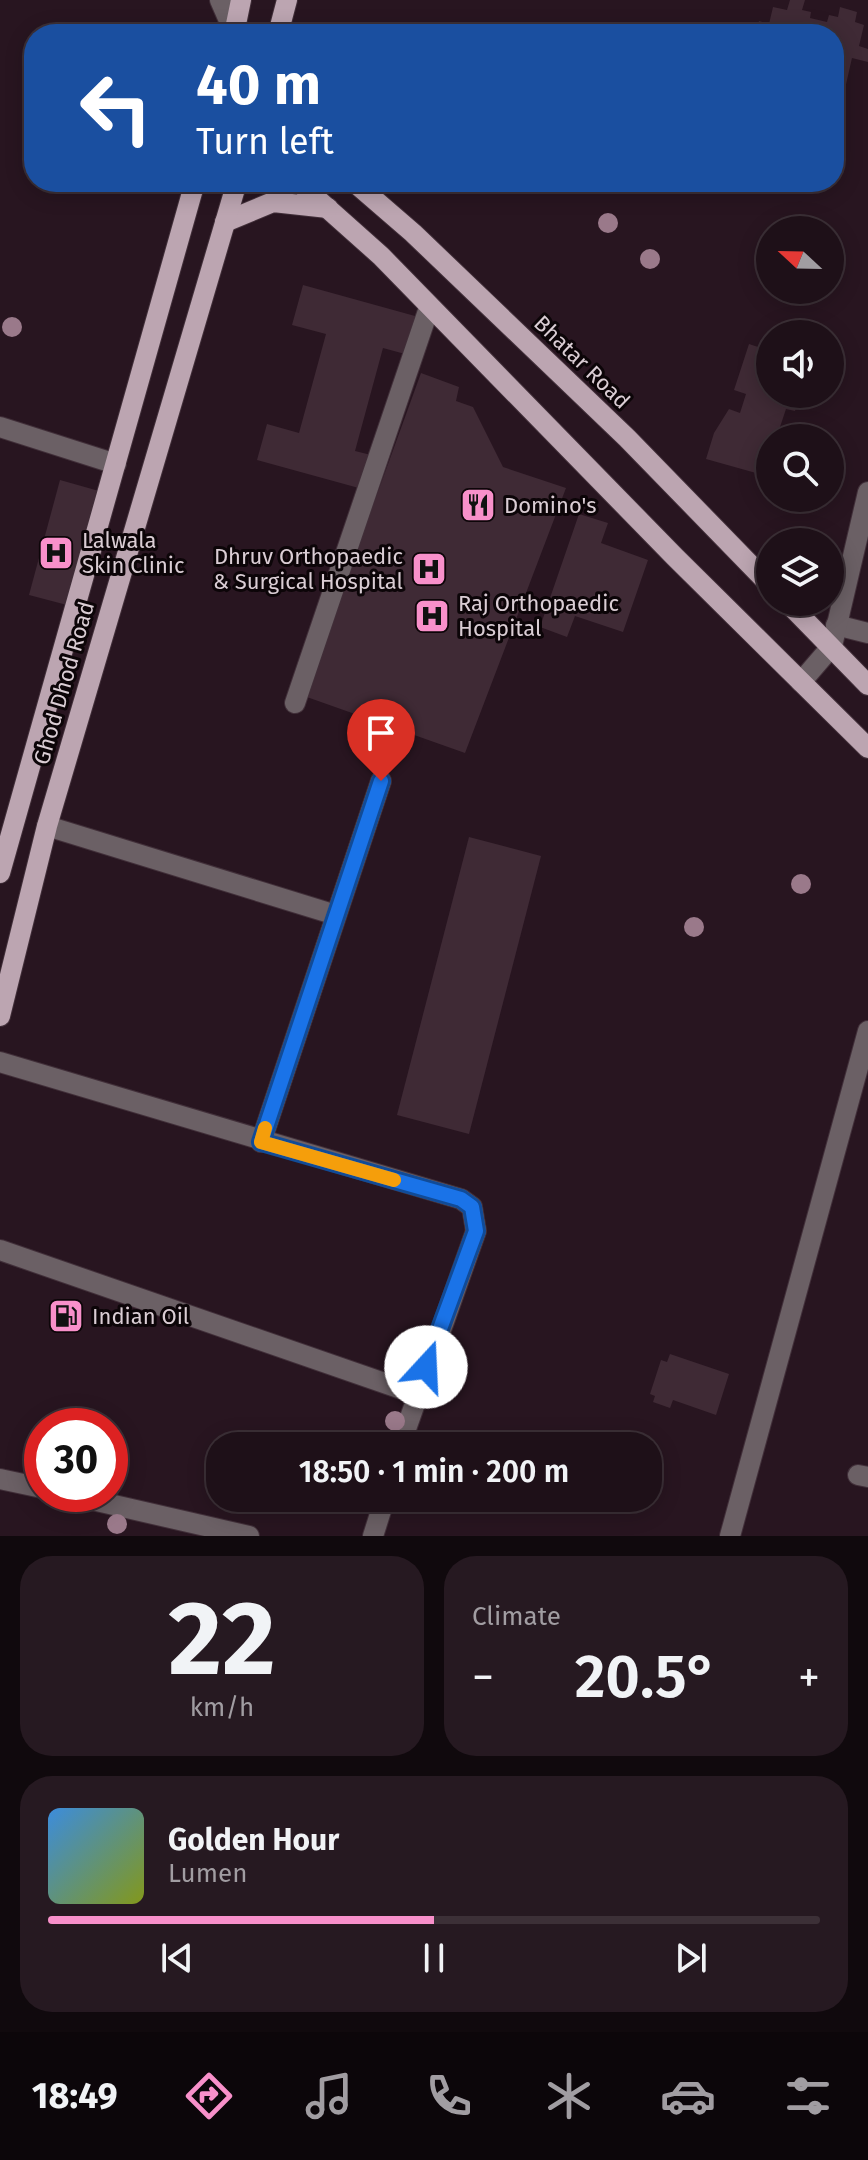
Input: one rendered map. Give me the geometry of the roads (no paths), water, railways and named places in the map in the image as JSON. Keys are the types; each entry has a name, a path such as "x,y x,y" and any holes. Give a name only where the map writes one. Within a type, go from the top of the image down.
{"main road":[{"path":"236,24 241,0"},
{"path":"281,24 288,0"},
{"path":"288,0 288,24"},
{"path":"0,873 192,192"},
{"name":"Ghod Dhod Road","path":"0,1016 47,826 234,192"},
{"path":"311,192 332,209 868,748"},
{"name":"Bhatar Road","path":"365,192 627,438 756,571"},
{"path":"225,222 273,202 332,209"},
{"path":"801,616 868,685"}],"street":[{"path":"220,0 230,24"},
{"path":"295,703 429,308"},
{"path":"0,427 116,464"},
{"path":"801,682 832,646 868,492"},
{"path":"836,625 868,633"},
{"path":"261,1142 381,781"},
{"path":"47,826 336,915"},
{"path":"730,1536 868,1031"},
{"path":"0,1062 461,1199 472,1207 476,1231 404,1432"},
{"path":"0,1250 416,1394"},
{"path":"0,1479 24,1484"},
{"path":"128,1508 249,1536"},
{"path":"373,1536 381,1512"}],"place":[{"name":"Domino's","path":"478,505"},
{"name":"Lalwala Skin Clinic","path":"56,553"},
{"name":"Dhruv Orthopaedic & Surgical Hospital","path":"429,569"},
{"name":"Raj Orthopaedic Hospital","path":"432,616"},
{"name":"Indian Oil","path":"66,1316"}]}
